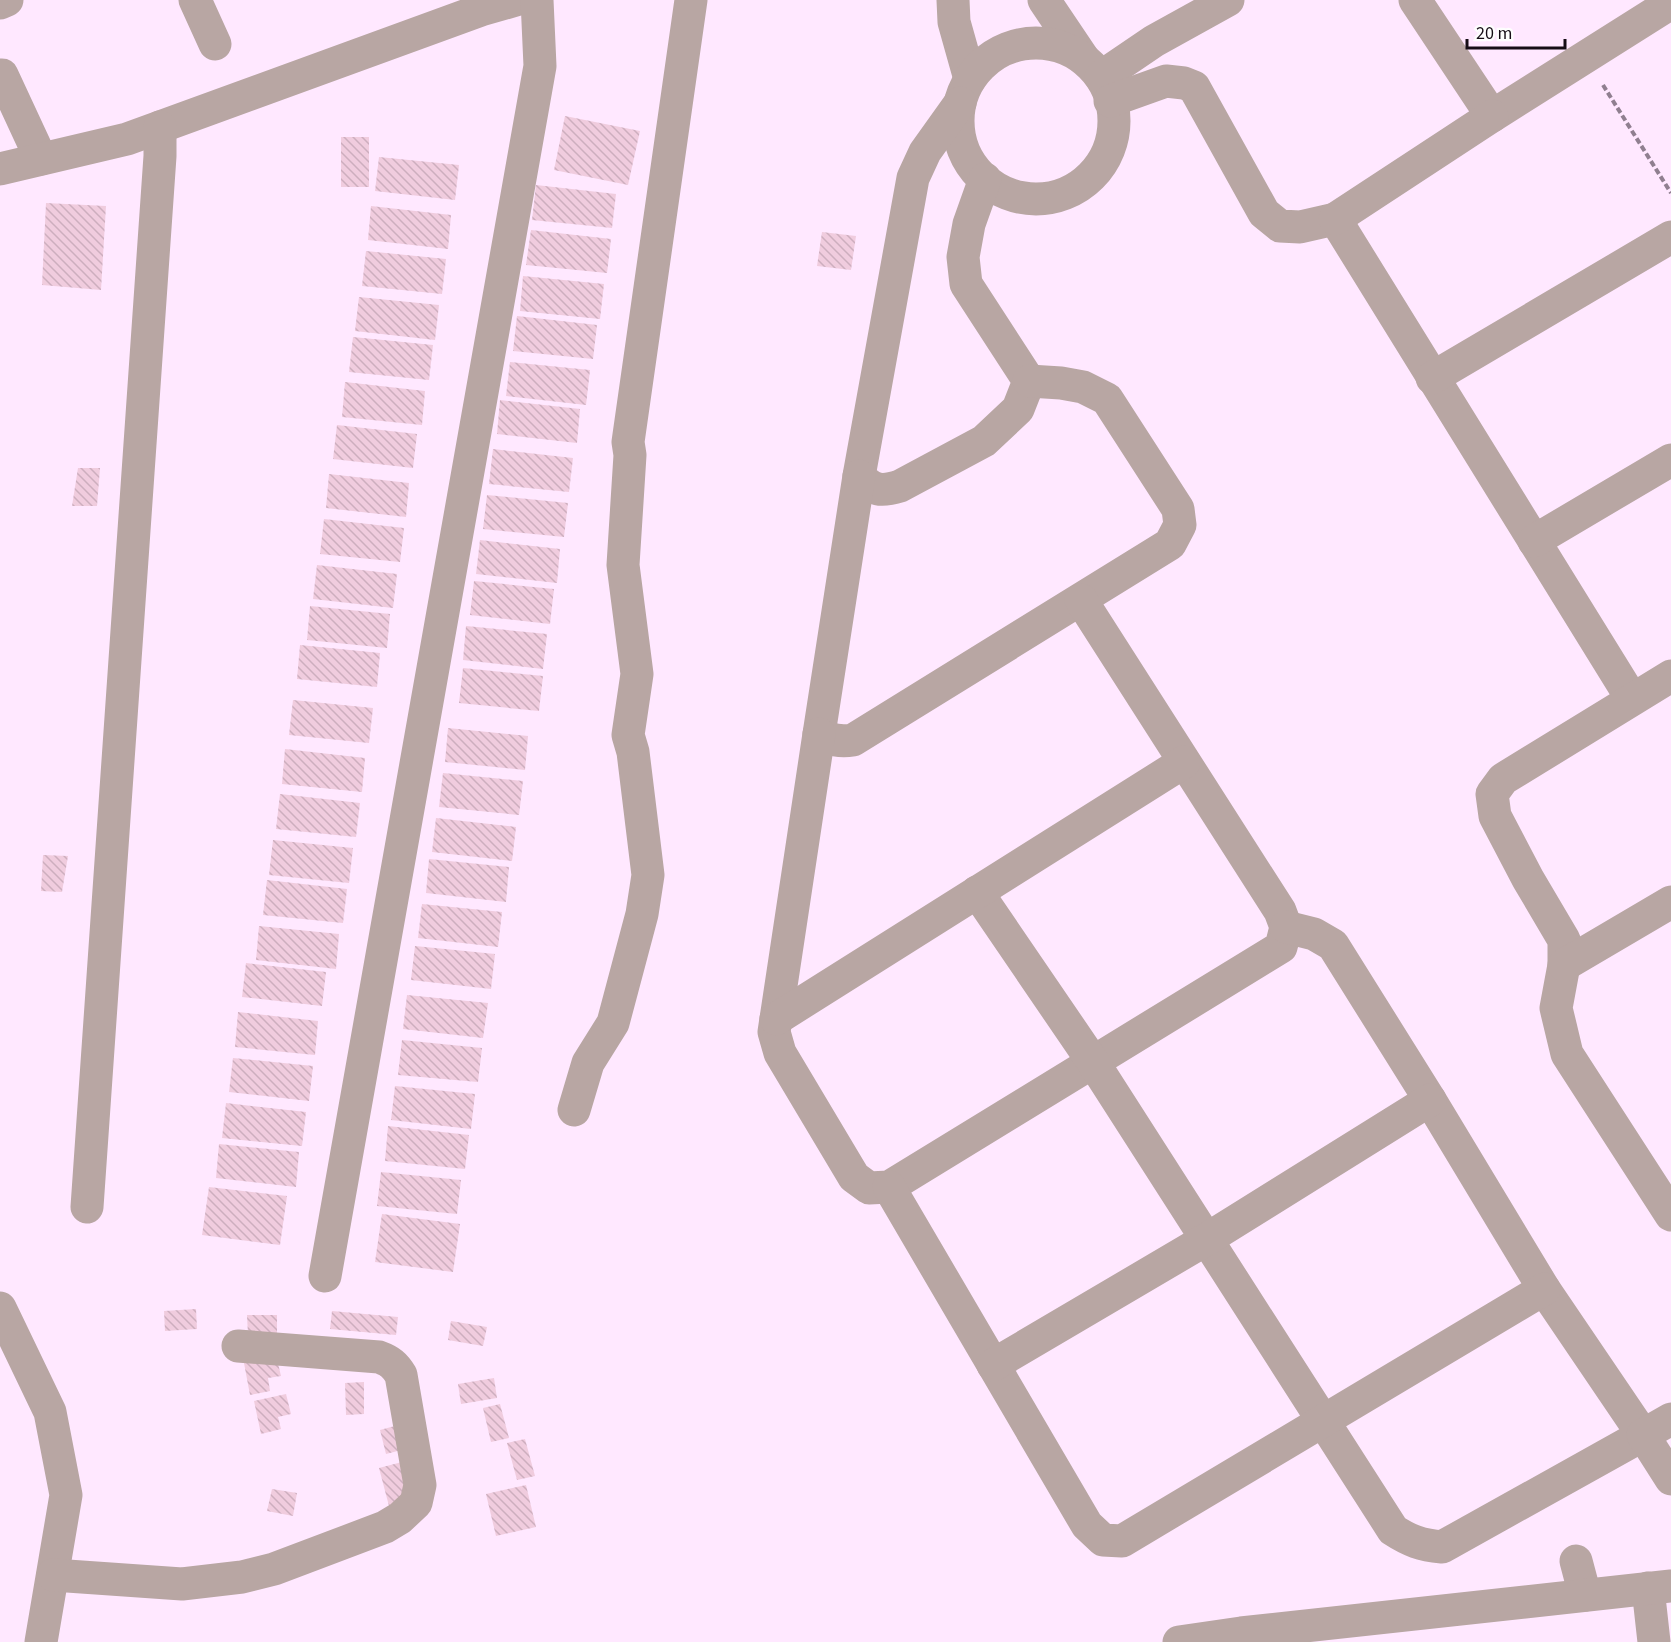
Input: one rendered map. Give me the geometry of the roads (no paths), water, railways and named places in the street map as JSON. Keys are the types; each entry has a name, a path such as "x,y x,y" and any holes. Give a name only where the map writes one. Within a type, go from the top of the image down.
{"street":[{"path":"0,3 7,0"},
{"path":"195,0 214,44"},
{"path":"0,169 127,140 481,10 516,0"},
{"path":"324,1276 540,66 537,0"},
{"path":"574,1110 588,1064 613,1023 642,914 648,874 633,752 628,735 637,674 623,565 630,455 628,442 692,0"},
{"path":"953,0 954,22 965,91 958,128 964,153 978,174 998,190 1022,198 1049,199 1074,190 1095,174 1109,152 1115,127 1098,79 1044,0"},
{"path":"1098,79 1154,41 1228,0"},
{"path":"1415,0 1492,116"},
{"path":"1081,600 1280,911 1286,927 1281,946 890,1187 869,1188 854,1177 780,1053 774,1032 859,476 914,178 925,152 965,91 987,60 1009,48 1034,43 1059,47 1098,79 1166,81 1184,83 1194,87 1264,213 1280,226 1300,227 1335,219 1585,56 1671,3"},
{"path":"0,75 41,159"},
{"path":"87,1207 160,127"},
{"path":"985,179 969,224 964,246 966,284 1029,381"},
{"path":"1335,219 1632,699"},
{"path":"1432,378 1671,237"},
{"path":"859,476 867,485 887,490 900,486 984,441 1018,409 1029,381"},
{"path":"819,734 843,742 853,740 1170,544 1180,525 1178,509 1107,399 1083,387 1029,381"},
{"path":"1534,541 1671,460"},
{"path":"1671,676 1503,779 1492,795 1496,816 1528,879 1564,940 1564,965 1556,1008 1568,1054 1659,1172 1671,1215"},
{"path":"776,1019 1184,762"},
{"path":"977,892 1093,1062 1393,1530 1408,1540 1424,1546 1442,1547 1657,1427"},
{"path":"1564,965 1671,902"},
{"path":"1286,927 1314,934 1332,945 1430,1100 1544,1289 1657,1427 1671,1479"},
{"path":"993,1365 1207,1239 1430,1100"},
{"path":"890,1187 1087,1525 1103,1540 1122,1541 1544,1289"},
{"path":"0,1308 50,1412 66,1495 41,1642"},
{"path":"53,1575 182,1584 242,1577 274,1569 385,1527 400,1518 416,1503 420,1485 401,1375 396,1366 389,1360 378,1357 238,1346"},
{"path":"1576,1561 1585,1595"},
{"path":"1179,1642 1242,1637 1659,1587 1654,1642"}]}
